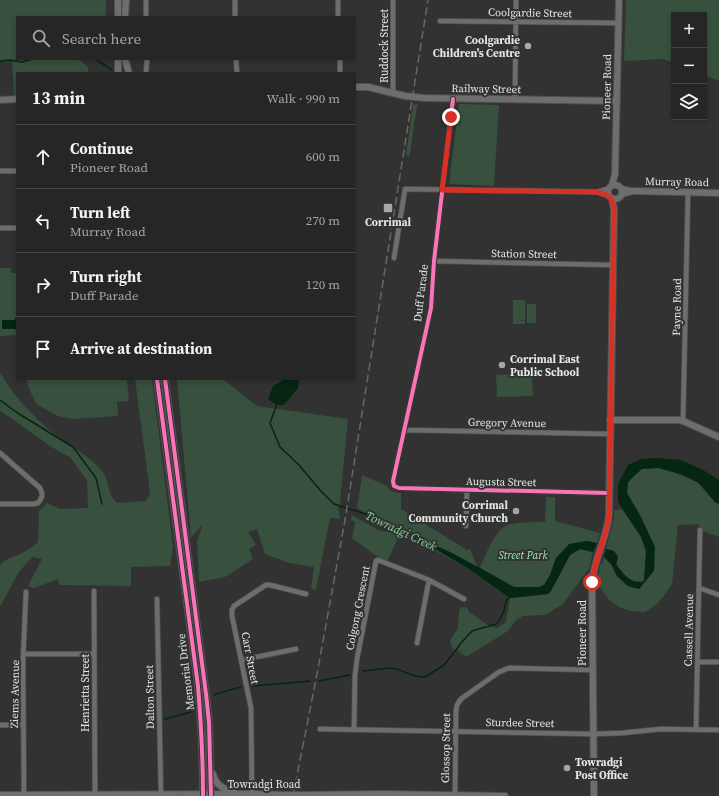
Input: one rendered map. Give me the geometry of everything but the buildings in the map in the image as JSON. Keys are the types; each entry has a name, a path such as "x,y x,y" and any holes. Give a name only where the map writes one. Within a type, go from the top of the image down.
{"main road":[{"path":"118,0 118,16"},
{"path":"125,16 126,0"},
{"name":"Pioneer Road","path":"594,796 592,582 608,520 619,0"},
{"path":"118,60 118,72"},
{"path":"125,60 127,72"},
{"name":"Railway Street","path":"356,87 368,87 420,98 617,101"},
{"path":"0,100 16,99"},
{"name":"Murray Road","path":"634,192 719,193"},
{"name":"Memorial Drive","path":"157,380 198,692 207,795"},
{"name":"Memorial Drive","path":"165,380 206,686 210,759 207,795"},
{"path":"610,420 656,419 684,421 719,437"},
{"path":"210,759 216,783 220,787 238,795"},
{"name":"Towradgi Road","path":"0,795 252,794 505,796"}],"street":[{"path":"146,0 146,16"},
{"path":"235,0 235,16"},
{"path":"338,0 338,16"},
{"name":"Ruddock Street","path":"393,0 393,93"},
{"path":"515,100 516,0"},
{"name":"Coolgardie Street","path":"440,21 618,23"},
{"path":"146,72 147,60"},
{"path":"236,60 237,72"},
{"path":"340,60 340,72"},
{"name":"Duff Parade","path":"394,486 404,430 430,308 453,99"},
{"path":"1,171 16,171"},
{"name":"Murray Road","path":"394,258 405,188 442,190 634,192"},
{"name":"Payne Road","path":"684,421 688,193"},
{"path":"0,228 16,228"},
{"name":"Station Street","path":"434,261 613,265"},
{"name":"Gregory Avenue","path":"404,430 610,434"},
{"path":"0,453 40,488 43,493 42,498 38,503 0,504"},
{"name":"Augusta Street","path":"394,486 399,488 609,493"},
{"path":"466,526 467,490"},
{"name":"Cassell Avenue","path":"696,730 700,530"},
{"name":"Colgong Crescent","path":"354,730 355,675 357,659 376,561 378,560 429,580 464,599"},
{"path":"417,643 429,580"},
{"name":"Carr Street","path":"252,794 251,708 232,610 234,606 266,585 306,594"},
{"path":"699,588 719,595"},
{"name":"Henrietta Street","path":"94,591 95,795"},
{"name":"Ziems Avenue","path":"24,795 23,660 26,592"},
{"name":"Dalton Street","path":"157,599 161,795"},
{"path":"242,660 296,649"},
{"path":"24,654 94,654"},
{"path":"698,662 719,662"},
{"name":"Glossop Street","path":"455,795 456,711 459,702 464,697 502,670 513,668 592,670"},
{"path":"0,725 23,725"},
{"name":"Sturdee Street","path":"320,729 593,734 661,729 719,730"}],"green space":[{"path":"0,0 106,0 106,16 16,16 16,60 79,60 88,67 88,72 16,72 16,96 14,96 12,60 0,60"},
{"path":"626,0 719,0 719,81 707,76 707,12 671,12 671,62 663,59 624,61"},
{"path":"418,104 410,154 408,157 406,155 413,105"},
{"path":"459,104 499,105 494,186 449,184"},
{"path":"0,268 11,268 11,273 16,273 16,335 0,336"},
{"path":"513,300 525,300 525,320 520,320 525,321 525,324 513,324"},
{"path":"527,304 536,304 536,323 527,323"},
{"path":"0,372 18,399 33,415 57,436 87,457 103,472 110,493 117,503 146,501 150,493 135,380 152,380 173,547 170,566 131,567 131,586 59,585 58,579 34,588 28,586 42,559 33,557 18,574 0,607 0,566 7,559 24,552 38,542 39,511 47,503 60,509 88,508 87,481 71,458 50,446 0,411"},
{"path":"532,374 533,396 497,397 496,375"},
{"path":"27,380 127,380 129,401 117,402 118,416 73,419 58,416 36,404 28,386"},
{"path":"177,380 224,380 257,406 348,419 340,503 338,508 340,519 330,518 316,590 311,588 314,567 289,563 265,554 257,529 248,532 256,545 249,549 253,559 225,577 199,582 197,541 203,524 191,538"},
{"path":"659,468 697,482 715,502 719,504 719,537 700,530 699,524 678,525 672,584 656,605 645,612 631,611 619,607 609,600 597,583 600,565 603,562 604,557 611,564 617,576 628,586 639,589 645,580 647,531 627,493 628,482 641,469"},
{"path":"362,475 387,486 393,492 401,493 401,509 467,550 470,549 477,566 472,571 357,508"},
{"name":"Street Park","path":"546,497 555,497 555,521 600,533 597,543 587,541 556,558 550,575 544,585 539,587 514,587 480,568 492,542 500,530 505,526 519,523 545,522"},
{"path":"622,509 641,537 646,551 644,581 635,582 628,578 617,565 618,557 614,551 606,549 614,517 614,510"},
{"path":"352,515 380,531 390,532 399,536 388,560 386,561 378,557 352,538 355,522 351,520"},
{"path":"580,549 593,552 589,569 563,604 545,615 523,616 516,620 508,631 466,657 457,650 463,643 456,650 452,648 450,640 458,628 459,611 461,607 468,608 468,611 489,626 497,628 506,622 510,598 548,594 570,555"}],"shaded area":[{"path":"16,318 16,330 2,329 2,320 15,320"},
{"path":"299,380 298,388 284,405 277,405 268,399 273,386 282,381"},
{"path":"656,458 681,460 703,470 719,480 719,504 715,502 699,483 683,475 659,468 642,469 628,482 627,493 640,515 655,547 654,571 639,589 628,586 617,576 611,564 604,557 606,549 614,551 618,557 616,564 628,578 639,582 644,581 646,551 641,537 618,501 618,484 628,465 641,459"},
{"path":"587,541 597,543 593,552 580,549 570,555 548,594 510,598 472,571 430,546 430,543 450,552 514,587 539,587 544,585 550,575 556,558 569,544"}],"waterway":[{"path":"0,61 10,60 22,62 29,60"},
{"path":"97,60 112,70"},
{"path":"0,400 16,412 73,447 96,478 102,504"},
{"name":"Towradgi Creek","path":"277,404 270,423 280,447 299,465 334,504 378,518 431,545"},
{"path":"363,671 390,668 415,676 425,677 444,665 472,631 496,624 504,611 506,601 509,597"},
{"path":"319,681 350,675"},
{"path":"253,686 310,681"},
{"path":"214,695 241,687"},
{"path":"165,719 191,712"}],"railway":[{"path":"293,796 345,520 428,0"}],"cycle path":[{"path":"453,99 434,261 431,308 393,481 394,486 399,488 609,493"},
{"path":"157,380 198,686 202,741 203,796"},
{"path":"165,380 206,694 209,722 211,796"}],"place":[{"name":"Coolgardie Children's Centre","path":"528,46"},
{"name":"Corrimal","path":"388,208"},
{"name":"Corrimal East Public School","path":"502,365"},
{"name":"Corrimal Community Church","path":"516,511"},
{"name":"Towradgi Post Office","path":"567,768"}],"route":[{"path":"451,117 442,190 597,192 612,199 614,209 609,515 592,582"}]}
